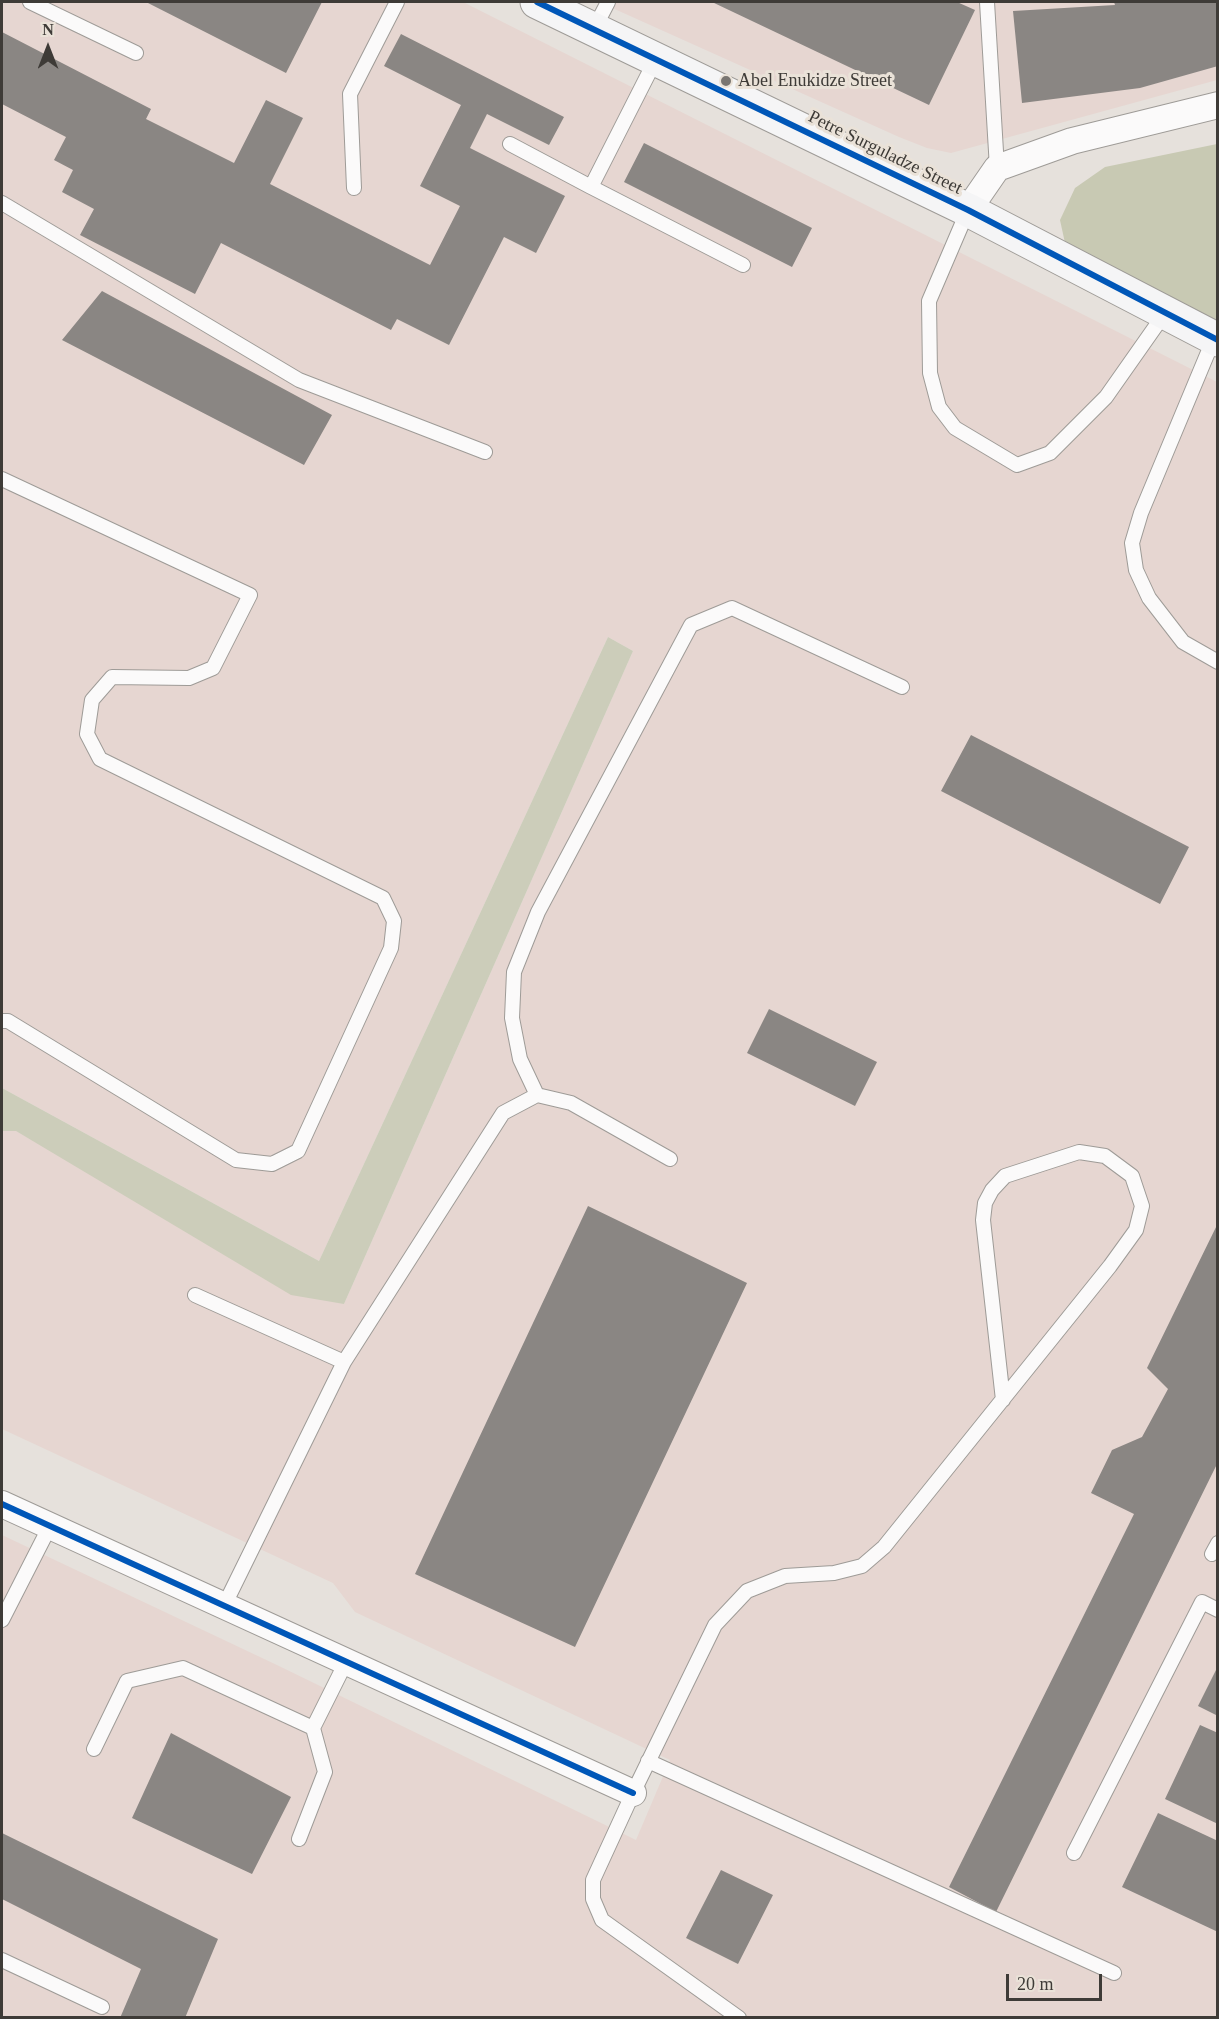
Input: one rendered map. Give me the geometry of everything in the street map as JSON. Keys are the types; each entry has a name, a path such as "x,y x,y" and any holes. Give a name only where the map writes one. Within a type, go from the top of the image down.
{"street":[{"name":"Petre Surguladze Street","path":"537,2 601,15 656,59 968,210 1216,339"},
{"path":"968,210 997,168 1072,141 1218,105"},
{"path":"2,1504 633,1792"}],"lane":[{"path":"30,2 136,53"},
{"path":"354,188 350,94 397,2"},
{"path":"987,2 997,168"},
{"path":"591,187 656,59"},
{"path":"510,144 743,265"},
{"path":"2,203 299,380 485,452"},
{"path":"968,210 929,300 930,373 939,407 955,428 1017,465 1050,453 1106,397 1165,313"},
{"path":"1216,339 1141,513 1132,543 1137,570 1149,598 1183,642 1218,662"},
{"path":"2,478 250,595 213,668 189,678 112,677 92,700 87,734 100,759 383,898 394,921 391,948 298,1151 272,1164 236,1160 8,1021 2,1021"},
{"path":"537,1095 520,1059 512,1018 514,972 538,912 691,625 732,608 902,687"},
{"path":"224,1606 344,1362 503,1113 537,1095 571,1103 670,1158"},
{"path":"739,2018 602,1920 593,1899 593,1880 633,1792 715,1625 730,1607 747,1591 785,1576 834,1573 862,1566 884,1547 1003,1400 1110,1266 1136,1230 1142,1206 1132,1176 1105,1156 1079,1152 1005,1176 992,1190 985,1203 983,1220 1003,1400"},
{"path":"195,1295 344,1362"},
{"path":"2,1620 50,1526"},
{"path":"1074,1853 1202,1602 1218,1610"},
{"path":"299,1839 325,1772 313,1728 346,1662"},
{"path":"94,1749 127,1681 183,1668 313,1728"},
{"path":"648,1761 1114,1973"},
{"path":"2,1960 102,2007"}],"shaded area":[{"path":"2,2 463,2 1217,382 1217,2017 2,2017 2,1535 279,1666 636,1840 670,1760 355,1612 333,1583 2,1429 2,1131 16,1131 344,1304 633,651 608,637 319,1261 2,1088"},
{"path":"599,2 1217,2 1217,80 951,153 927,148 899,137"}],"green space":[{"path":"1217,144 1217,323 1065,243 1060,220 1075,188 1105,167"},
{"path":"608,637 633,651 344,1304 291,1295 16,1131 2,1131 2,1088 319,1261"}],"building":[{"path":"146,2 322,2 286,73"},
{"path":"712,2 957,2 975,10 929,105"},
{"path":"1114,2 1218,2 1218,66 1140,88 1022,103 1013,11 1115,5"},
{"path":"2,32 151,109 146,119 234,163 266,100 303,118 270,184 430,265 460,206 420,186 461,105 384,66 401,34 564,117 549,145 487,114 470,148 565,196 536,253 504,237 449,345 397,319 391,330 221,243 195,294 80,235 94,209 62,192 73,170 54,160 66,137 2,104"},
{"path":"644,143 812,228 792,267 624,182"},
{"path":"102,291 332,415 304,465 62,340"},
{"path":"971,735 1189,847 1160,904 941,791"},
{"path":"769,1009 877,1062 855,1106 747,1053"},
{"path":"588,1206 747,1283 575,1647 415,1574"},
{"path":"1218,1223 1218,1462 996,1912 949,1887 1134,1514 1091,1493 1112,1450 1142,1437 1168,1389 1147,1368"},
{"path":"1218,1666 1218,1716 1198,1706"},
{"path":"1200,1725 1218,1733 1218,1824 1165,1799"},
{"path":"171,1733 291,1797 252,1874 132,1818"},
{"path":"1158,1813 1218,1841 1218,1932 1122,1887"},
{"path":"2,1833 218,1939 185,2018 120,2018 141,1969 2,1899"},
{"path":"721,1870 773,1895 738,1964 686,1938"}],"cycle path":[{"path":"537,2 968,210 1218,340"},
{"path":"2,1504 633,1793"}],"place":[{"name":"Abel Enukidze Street","path":"726,81"}]}
